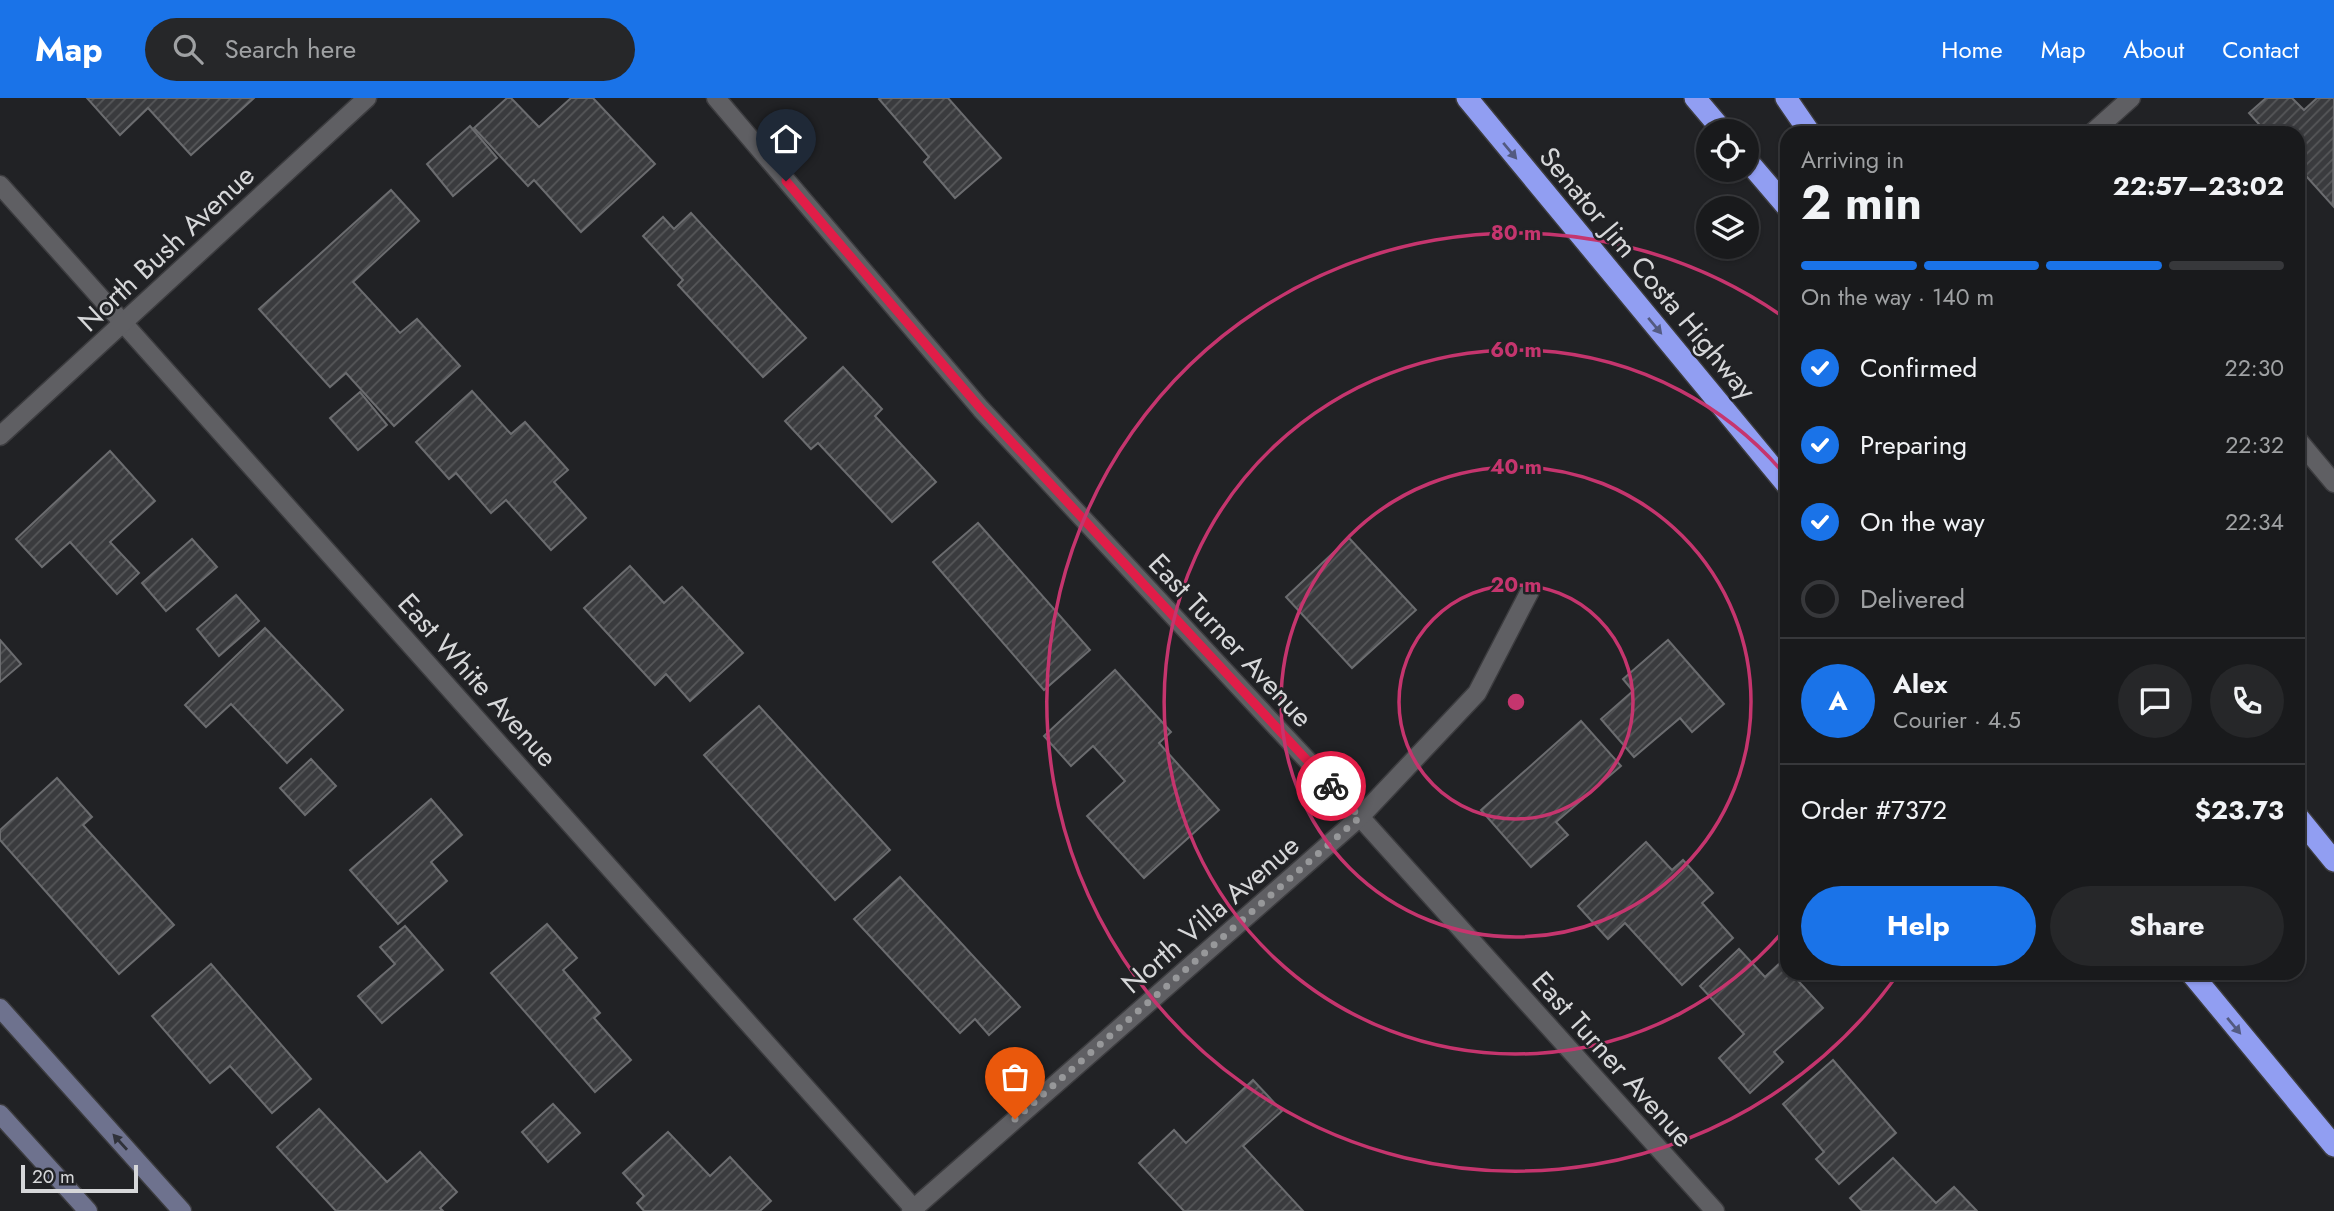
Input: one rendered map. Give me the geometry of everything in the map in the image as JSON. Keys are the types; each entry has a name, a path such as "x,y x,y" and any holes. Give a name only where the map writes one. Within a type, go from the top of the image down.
{"highway":[{"name":"Senator Jim Costa Highway","path":"1467,98 1780,477"},
{"path":"1695,98 1713,119"},
{"path":"1786,98 1805,126"},
{"path":"1759,174 1780,199"},
{"path":"2305,826 2334,861"},
{"path":"2197,980 2334,1146"}],"main road":[{"path":"0,1008 182,1211"},
{"path":"0,1114 88,1211"}],"street":[{"name":"North Bush Avenue","path":"0,436 367,98"},
{"name":"East Turner Avenue","path":"716,98 981,409 1360,817 1715,1211"},
{"path":"2100,126 2131,98"},
{"name":"East White Avenue","path":"0,186 914,1210"},
{"path":"2305,448 2334,483"},
{"name":"North Villa Avenue","path":"914,1210 1360,817 1477,693 1530,591"}],"building":[{"path":"87,98 254,98 191,155 148,108 120,135"},
{"path":"507,98 511,98 539,127 571,98 593,98 655,164 581,232 534,180 528,186 474,128"},
{"path":"880,98 948,98 1001,158 955,198 924,162 929,157"},
{"path":"2266,98 2292,98 2304,110 2317,98 2334,98 2333,206 2305,175 2305,126 2261,126 2249,113"},
{"path":"470,126 497,158 453,196 427,164"},
{"path":"391,190 419,221 353,282 400,333 417,319 460,366 394,426 346,373 330,387 259,309"},
{"path":"691,213 806,338 763,377 678,285 683,280 643,236 663,217 674,229"},
{"path":"843,367 882,409 875,416 936,482 892,522 818,443 811,449 785,421"},
{"path":"472,391 511,434 525,422 568,470 554,482 586,518 551,550 506,500 491,513 456,473 449,479 416,442"},
{"path":"360,392 387,425 358,450 330,418"},
{"path":"110,451 155,501 110,542 139,573 117,594 70,542 42,567 16,539"},
{"path":"978,523 1090,650 1044,690 933,562"},
{"path":"1349,538 1416,610 1352,668 1286,597"},
{"path":"192,539 217,567 166,611 142,583"},
{"path":"630,566 664,603 682,587 743,653 690,701 666,674 655,685 584,608"},
{"path":"236,595 259,621 219,656 197,629"},
{"path":"265,628 343,710 287,763 231,704 206,727 185,705"},
{"path":"0,640 21,664 0,682"},
{"path":"1668,640 1724,704 1692,732 1680,718 1634,757 1601,719 1633,691 1623,679"},
{"path":"1115,670 1171,732 1159,743 1219,810 1144,878 1087,816 1125,781 1093,746 1071,766 1044,736"},
{"path":"759,706 890,850 835,900 704,755"},
{"path":"1581,721 1621,766 1556,822 1568,835 1531,867 1481,810"},
{"path":"311,759 336,786 305,815 280,788"},
{"path":"57,778 92,817 83,825 174,925 119,974 0,840 0,830"},
{"path":"431,799 462,835 431,862 447,881 398,924 350,870"},
{"path":"1646,842 1672,870 1683,860 1713,893 1702,903 1733,938 1682,985 1625,923 1608,939 1578,906"},
{"path":"900,877 1020,1007 989,1035 975,1019 960,1033 854,919"},
{"path":"547,924 577,958 563,970 600,1013 594,1018 631,1060 595,1092 491,973"},
{"path":"405,926 443,970 382,1023 358,996 395,964 380,947"},
{"path":"1739,949 1765,977 1780,963 1780,980 1797,980 1823,1008 1774,1052 1783,1062 1750,1093 1719,1058 1744,1034 1700,986"},
{"path":"211,964 311,1079 272,1113 230,1066 210,1083 152,1016"},
{"path":"1833,1060 1896,1133 1839,1184 1816,1159 1824,1152 1783,1104"},
{"path":"1253,1080 1282,1111 1243,1146 1303,1211 1184,1211 1139,1163 1174,1130 1186,1143"},
{"path":"553,1104 580,1133 548,1162 522,1132"},
{"path":"319,1109 387,1182 420,1152 457,1192 440,1208 443,1211 336,1211 277,1147"},
{"path":"668,1132 710,1176 730,1157 771,1201 760,1211 644,1211 637,1203 644,1196 623,1173"},
{"path":"1893,1158 1936,1203 1954,1187 1977,1211 1862,1211 1850,1198"}],"way so far":[{"path":"1015,1119 1360,817 1331,786"}],"route":[{"path":"786,181 981,409 1331,786"}]}
